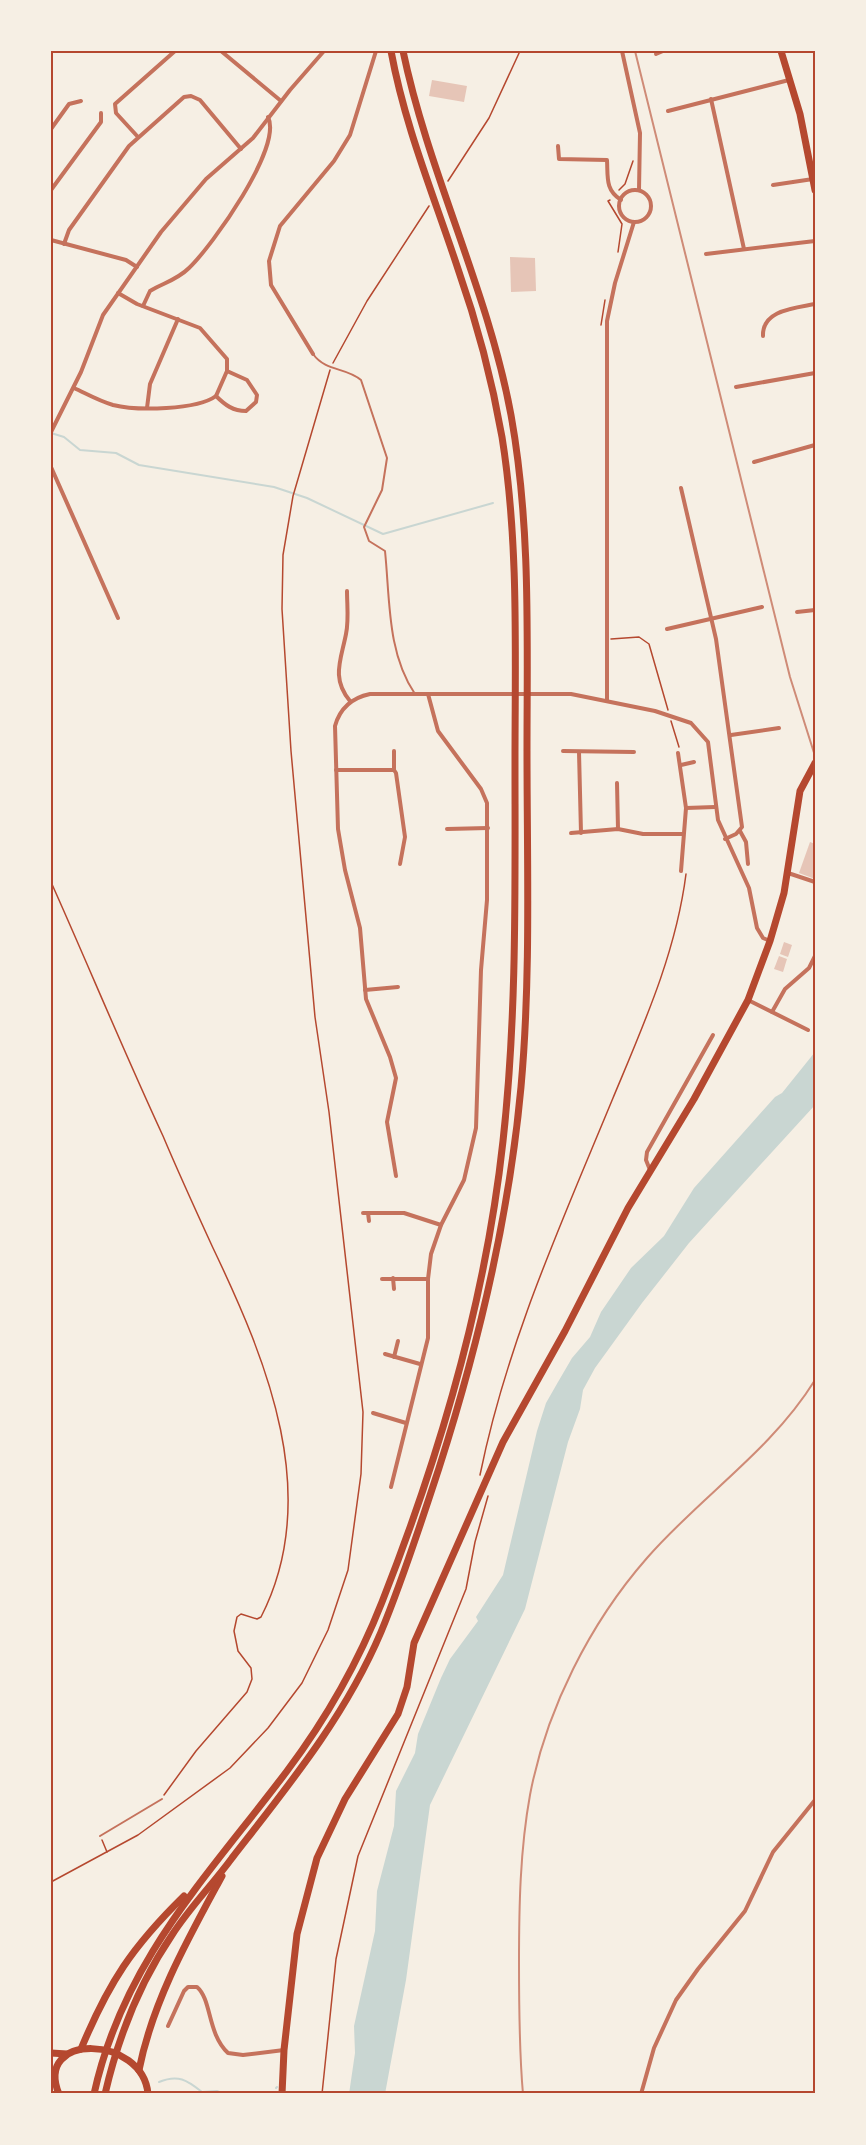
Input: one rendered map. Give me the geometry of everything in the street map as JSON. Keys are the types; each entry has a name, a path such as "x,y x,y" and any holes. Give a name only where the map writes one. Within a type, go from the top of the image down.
{"main road":[{"path":"94,2094 113,2031 152,1950 197,1884 308,1742 344,1685 371,1629 421,1492 459,1366 486,1254 503,1148 511,1046 515,900 514,580 506,471 496,405 480,341 407,122 391,51"},
{"path":"105,2094 122,2035 155,1963 171,1935 288,1788 337,1716 372,1652 399,1586 451,1430 483,1316 505,1208 520,1097 525,1026 528,902 527,630 518,462 504,383 493,339 430,151 412,92 404,51"},
{"path":"781,51 791,80 815,190"},
{"path":"282,2094 284,2050 297,1934 316,1858 345,1799 398,1714 407,1687 414,1643 494,1461 650,1170 694,1099 748,1000 770,941 788,873 797,800 807,774 815,763"},
{"path":"139,2070 148,2034 175,1965 231,1861"},
{"path":"81,2049 118,1971 147,1935 197,1884"},
{"path":"51,2053 67,2054 98,2047 127,2059 139,2070 148,2093"},
{"path":"59,2094 52,2079 67,2054"}],"street":[{"path":"138,137 116,113 116,104 172,59 175,51"},
{"path":"220,51 281,101"},
{"path":"51,432 52,425 74,388 103,315 118,293 185,200 253,138 324,51"},
{"path":"313,354 271,285 269,261 280,226 334,161 350,135 376,51"},
{"path":"622,51 640,133 639,190"},
{"path":"656,54 663,51"},
{"path":"668,111 791,80"},
{"path":"64,244 69,230 100,184 138,137 181,98 191,96 200,100 241,149"},
{"path":"711,99 744,249"},
{"path":"51,129 69,104 81,101"},
{"path":"51,190 101,122 102,113"},
{"path":"143,306 150,291 171,282 192,265 231,211 266,152 271,134 268,117"},
{"path":"101,122 106,125"},
{"path":"558,146 559,159 607,160 608,186 612,194 621,200"},
{"path":"773,185 813,179"},
{"path":"639,190 650,199 651,210 645,220 634,222 622,215 621,200 630,191 639,190"},
{"path":"607,701 607,321 615,283 634,222"},
{"path":"51,240 126,260 137,267"},
{"path":"706,254 815,241"},
{"path":"74,388 115,405 147,408 197,404 216,396 227,371 224,354 200,328 143,306 118,293"},
{"path":"763,336 763,328 769,318 783,311 815,304"},
{"path":"147,408 150,384 178,319"},
{"path":"216,396 224,404 239,411 246,411 255,402 257,395 247,380 227,371"},
{"path":"736,387 815,373"},
{"path":"754,462 815,445"},
{"path":"51,467 118,618"},
{"path":"681,488 712,620 731,735 742,822 740,831 746,842 748,864"},
{"path":"347,591 346,633 338,672 341,687 350,701"},
{"path":"667,629 762,607"},
{"path":"797,612 815,610"},
{"path":"396,1176 387,1122 396,1078 390,1056 368,1007 360,928 345,870 338,829 335,726 340,712 350,701 370,694 580,695 678,717 698,729 708,742 715,807 725,839 749,888 757,928 763,938 770,941"},
{"path":"391,1486 429,1328 428,1279 431,1254 441,1226 464,1180 476,1128 480,986 488,890 488,828 484,795 438,731 428,694"},
{"path":"731,735 779,728"},
{"path":"394,751 394,770 398,777 405,837 400,864"},
{"path":"563,751 634,752"},
{"path":"579,752 581,833"},
{"path":"678,753 686,808 681,872"},
{"path":"681,765 694,762"},
{"path":"336,770 394,770"},
{"path":"617,783 618,829"},
{"path":"686,808 715,807"},
{"path":"447,829 488,828"},
{"path":"571,833 618,829 643,834 684,834"},
{"path":"725,839 740,831"},
{"path":"788,873 815,882"},
{"path":"772,1012 788,985 809,968 815,958"},
{"path":"365,990 398,987"},
{"path":"748,1000 808,1030"},
{"path":"650,1170 646,1160 647,1152 713,1035"},
{"path":"363,1213 404,1213 441,1226"},
{"path":"369,1213 369,1221"},
{"path":"393,1278 394,1289"},
{"path":"382,1279 428,1279"},
{"path":"394,1356 398,1341"},
{"path":"385,1354 420,1364"},
{"path":"373,1413 406,1423"},
{"path":"641,2094 654,2048 676,2000 698,1968 745,1911 773,1852 815,1800"},
{"path":"168,2026 184,1991 188,1987 197,1987 204,1997 213,2033 228,2053 243,2055 284,2050"}],"lane":[{"path":"313,354 319,363 328,368 362,380 384,445 387,458 384,481 364,525 369,541 384,551 395,652 406,680 415,694"},
{"path":"100,1836 162,1799"}],"path":[{"path":"447,182 489,118 520,51"},
{"path":"333,363 367,301 422,215"},
{"path":"51,1882 107,1852 171,1813 230,1768 284,1709 302,1683 328,1630 348,1570 361,1474 363,1412 329,1112 315,1017 289,728 282,609 283,555 293,496 328,374"},
{"path":"608,639 639,637 649,644 678,747"},
{"path":"51,882 160,1132 241,1304 264,1362 287,1461 288,1494 283,1555 267,1605 261,1617 256,1619 241,1614 235,1621 235,1644 251,1668 252,1679 248,1692 196,1751 162,1799"},
{"path":"479,1478 498,1394 530,1298 659,982"},
{"path":"322,2094 336,1959 358,1856 466,1589 475,1542 488,1497"},
{"path":"100,1836 107,1852"}],"shaded area":[{"path":"815,1052 815,1105 689,1243 595,1368 583,1390 580,1409 568,1442 525,1609 430,1805 406,1980 385,2094 349,2094 355,2053 354,2026 375,1931 377,1891 394,1826 396,1791 415,1753 418,1734 450,1659 478,1621 476,1617 503,1575 537,1431 546,1403 572,1358 590,1337 601,1312 631,1268 664,1236 694,1188 775,1097 782,1093"}],"building":[{"path":"432,80 467,86 464,102 429,96"},
{"path":"510,257 535,258 536,291 511,292"},
{"path":"810,842 815,844 815,879 799,873"},
{"path":"784,942 792,945 788,957 780,954"},
{"path":"779,956 787,959 783,972 774,969"}],"waterway":[{"path":"51,433 64,437 80,450 116,453 139,465 274,487 307,498 383,534 493,503"},
{"path":"159,2082 177,2078 187,2081 202,2092 217,2091 224,2094"}],"railway":[{"path":"635,51 790,677 815,756"},
{"path":"523,2094 519,1996 522,1858 530,1795 537,1763 559,1700 589,1639 626,1583 668,1535 778,1429 815,1380"}]}
